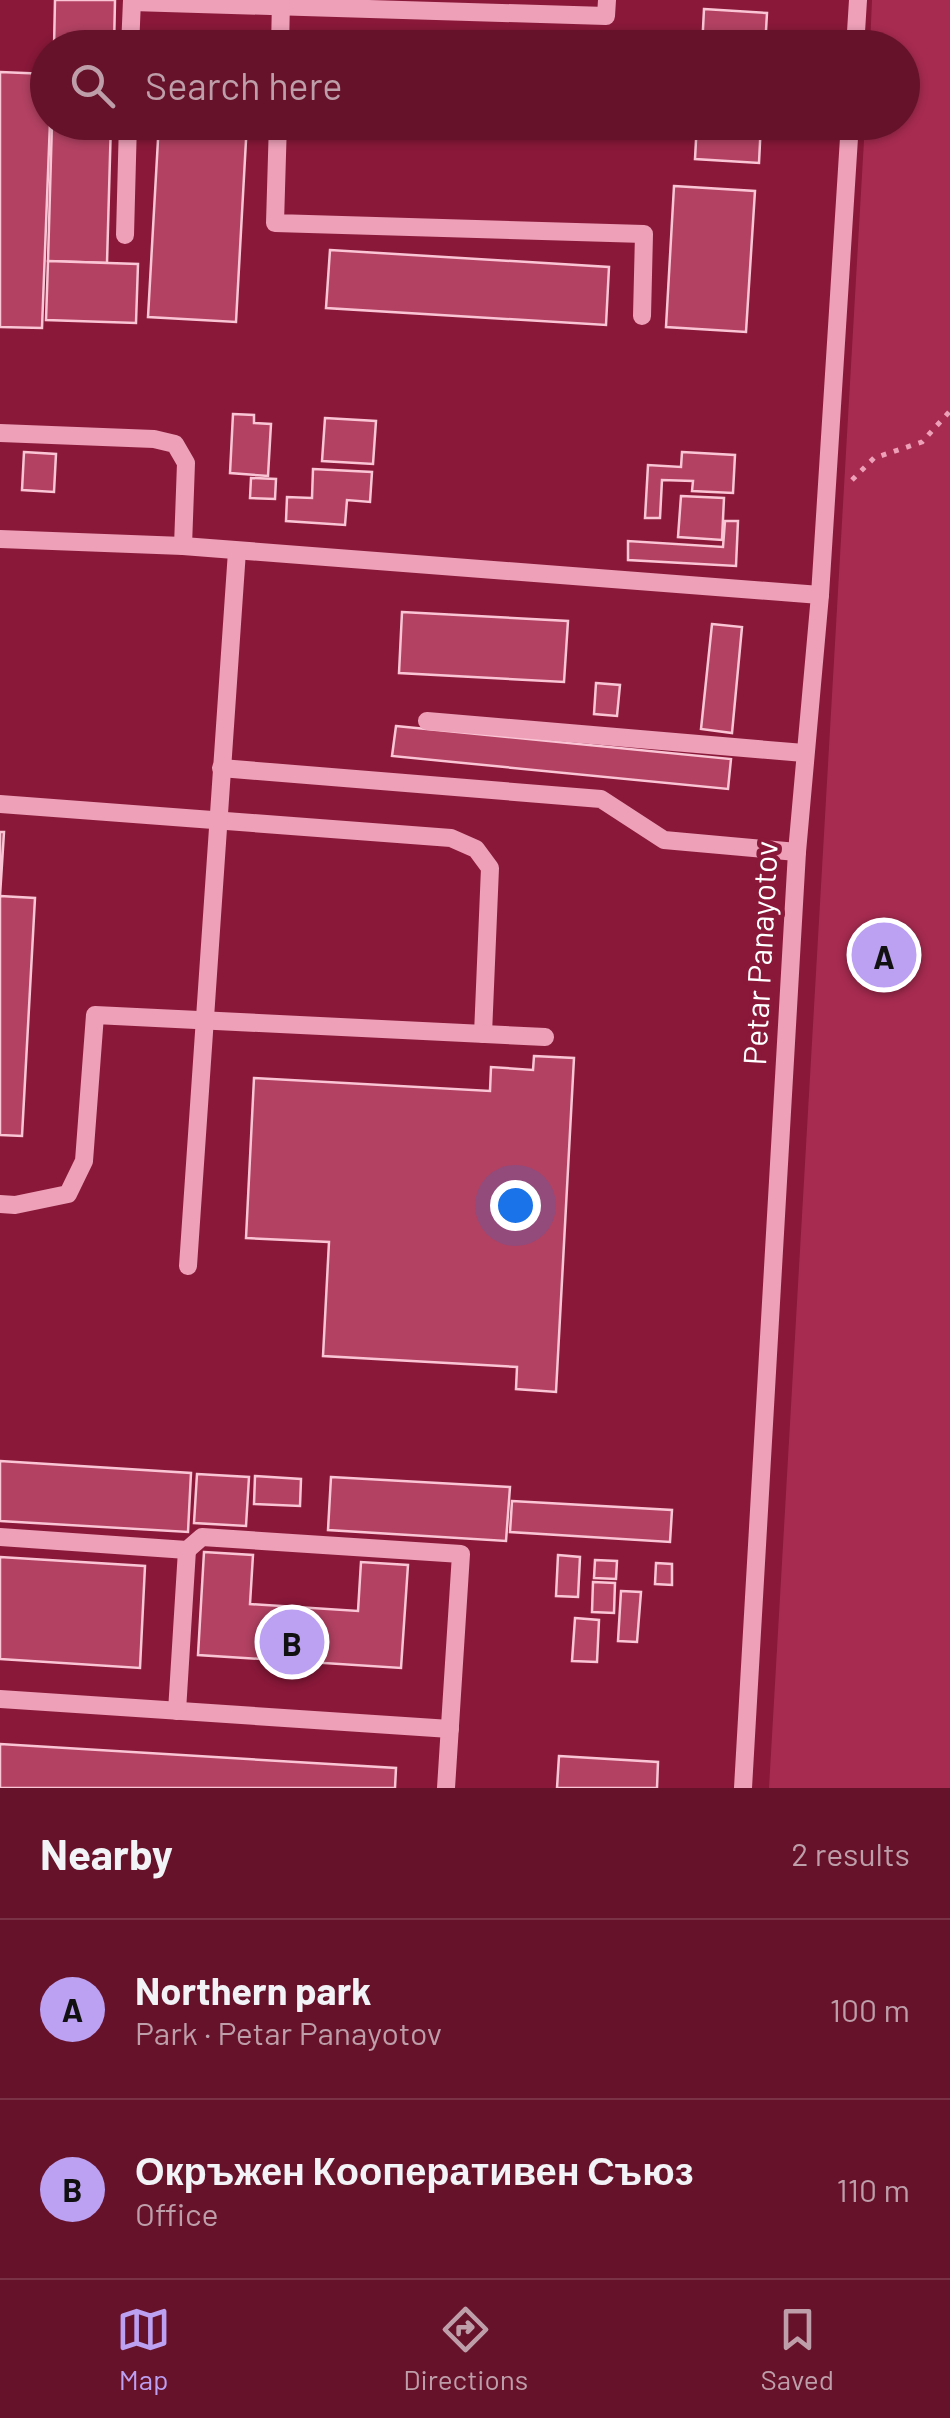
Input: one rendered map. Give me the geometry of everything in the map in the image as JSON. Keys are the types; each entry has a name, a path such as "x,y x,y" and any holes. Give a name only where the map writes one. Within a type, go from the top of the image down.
{"street":[{"path":"131,30 132,1 606,16 606,0"},
{"path":"856,30 858,0"},
{"path":"280,30 281,3"},
{"path":"125,235 128,140"},
{"path":"277,140 275,223 644,234 642,316"},
{"name":"Petar Panayotov","path":"742,1788 797,852 820,594 849,140"},
{"path":"0,433 154,439 176,444 186,463 183,546"},
{"path":"0,539 183,546 820,594"},
{"path":"188,1266 237,551"},
{"path":"427,721 804,753"},
{"path":"221,768 600,799 664,840 797,852"},
{"path":"0,804 450,838 476,849 490,868 483,1034"},
{"path":"0,1204 15,1205 68,1194 84,1161 96,1015 545,1038"},
{"path":"0,1537 187,1550 202,1537 461,1554 446,1788"},
{"path":"177,1710 187,1550"},
{"path":"0,1698 450,1729"}],"path":[{"path":"825,507 874,458 922,442 950,411"}],"shaded area":[{"path":"872,0 950,0 950,1788 769,1788 864,140 920,140 920,30 871,30"}],"building":[{"path":"55,0 115,0 114,30 54,30"},
{"path":"704,9 767,13 766,30 703,30"},
{"path":"0,72 30,73 30,140 49,140 42,328 0,327"},
{"path":"51,140 110,140 107,263 48,261"},
{"path":"158,140 246,140 236,322 148,317"},
{"path":"696,140 760,140 759,163 695,159"},
{"path":"674,186 755,191 746,332 666,327"},
{"path":"330,250 609,267 606,325 326,308"},
{"path":"48,261 138,264 136,323 46,320"},
{"path":"233,414 254,415 254,423 271,424 268,476 230,473"},
{"path":"325,418 376,421 373,464 322,461"},
{"path":"24,452 56,454 54,492 22,490"},
{"path":"682,452 735,455 733,493 692,491 693,481 662,480 660,518 645,518 648,465 681,467"},
{"path":"313,469 372,472 370,502 347,500 345,525 286,521 287,497 312,498"},
{"path":"251,478 276,479 275,499 250,498"},
{"path":"681,496 724,498 722,540 678,537"},
{"path":"725,521 738,521 736,566 628,560 628,541 723,547"},
{"path":"402,612 568,621 564,682 399,673"},
{"path":"712,624 742,627 732,733 701,729"},
{"path":"596,683 620,685 617,716 594,714"},
{"path":"396,726 731,759 728,789 392,756"},
{"path":"0,832 4,832 0,896"},
{"path":"0,896 35,898 22,1136 0,1135"},
{"path":"534,1056 574,1058 556,1392 516,1389 517,1367 323,1356 329,1242 246,1238 254,1078 490,1091 491,1067 533,1070"},
{"path":"0,1461 191,1473 188,1532 0,1521"},
{"path":"197,1474 249,1477 246,1526 194,1523"},
{"path":"255,1476 301,1479 300,1506 254,1504"},
{"path":"331,1477 510,1487 506,1541 328,1530"},
{"path":"512,1501 672,1510 670,1542 510,1532"},
{"path":"204,1552 253,1555 250,1604 358,1611 361,1562 408,1565 401,1668 198,1655"},
{"path":"558,1555 580,1557 578,1597 556,1596"},
{"path":"0,1557 145,1566 140,1668 0,1659"},
{"path":"595,1560 617,1561 616,1579 594,1578"},
{"path":"656,1563 672,1564 672,1585 655,1584"},
{"path":"593,1582 615,1583 614,1613 592,1612"},
{"path":"621,1591 641,1592 637,1642 618,1641"},
{"path":"575,1618 599,1620 597,1662 572,1661"},
{"path":"0,1744 396,1768 395,1788 0,1788"},
{"path":"559,1756 658,1762 657,1788 557,1788"}],"place":[{"name":"Northern park","path":"884,955"},
{"name":"Окръжен Кооперативен Съюз","path":"292,1642"}]}
